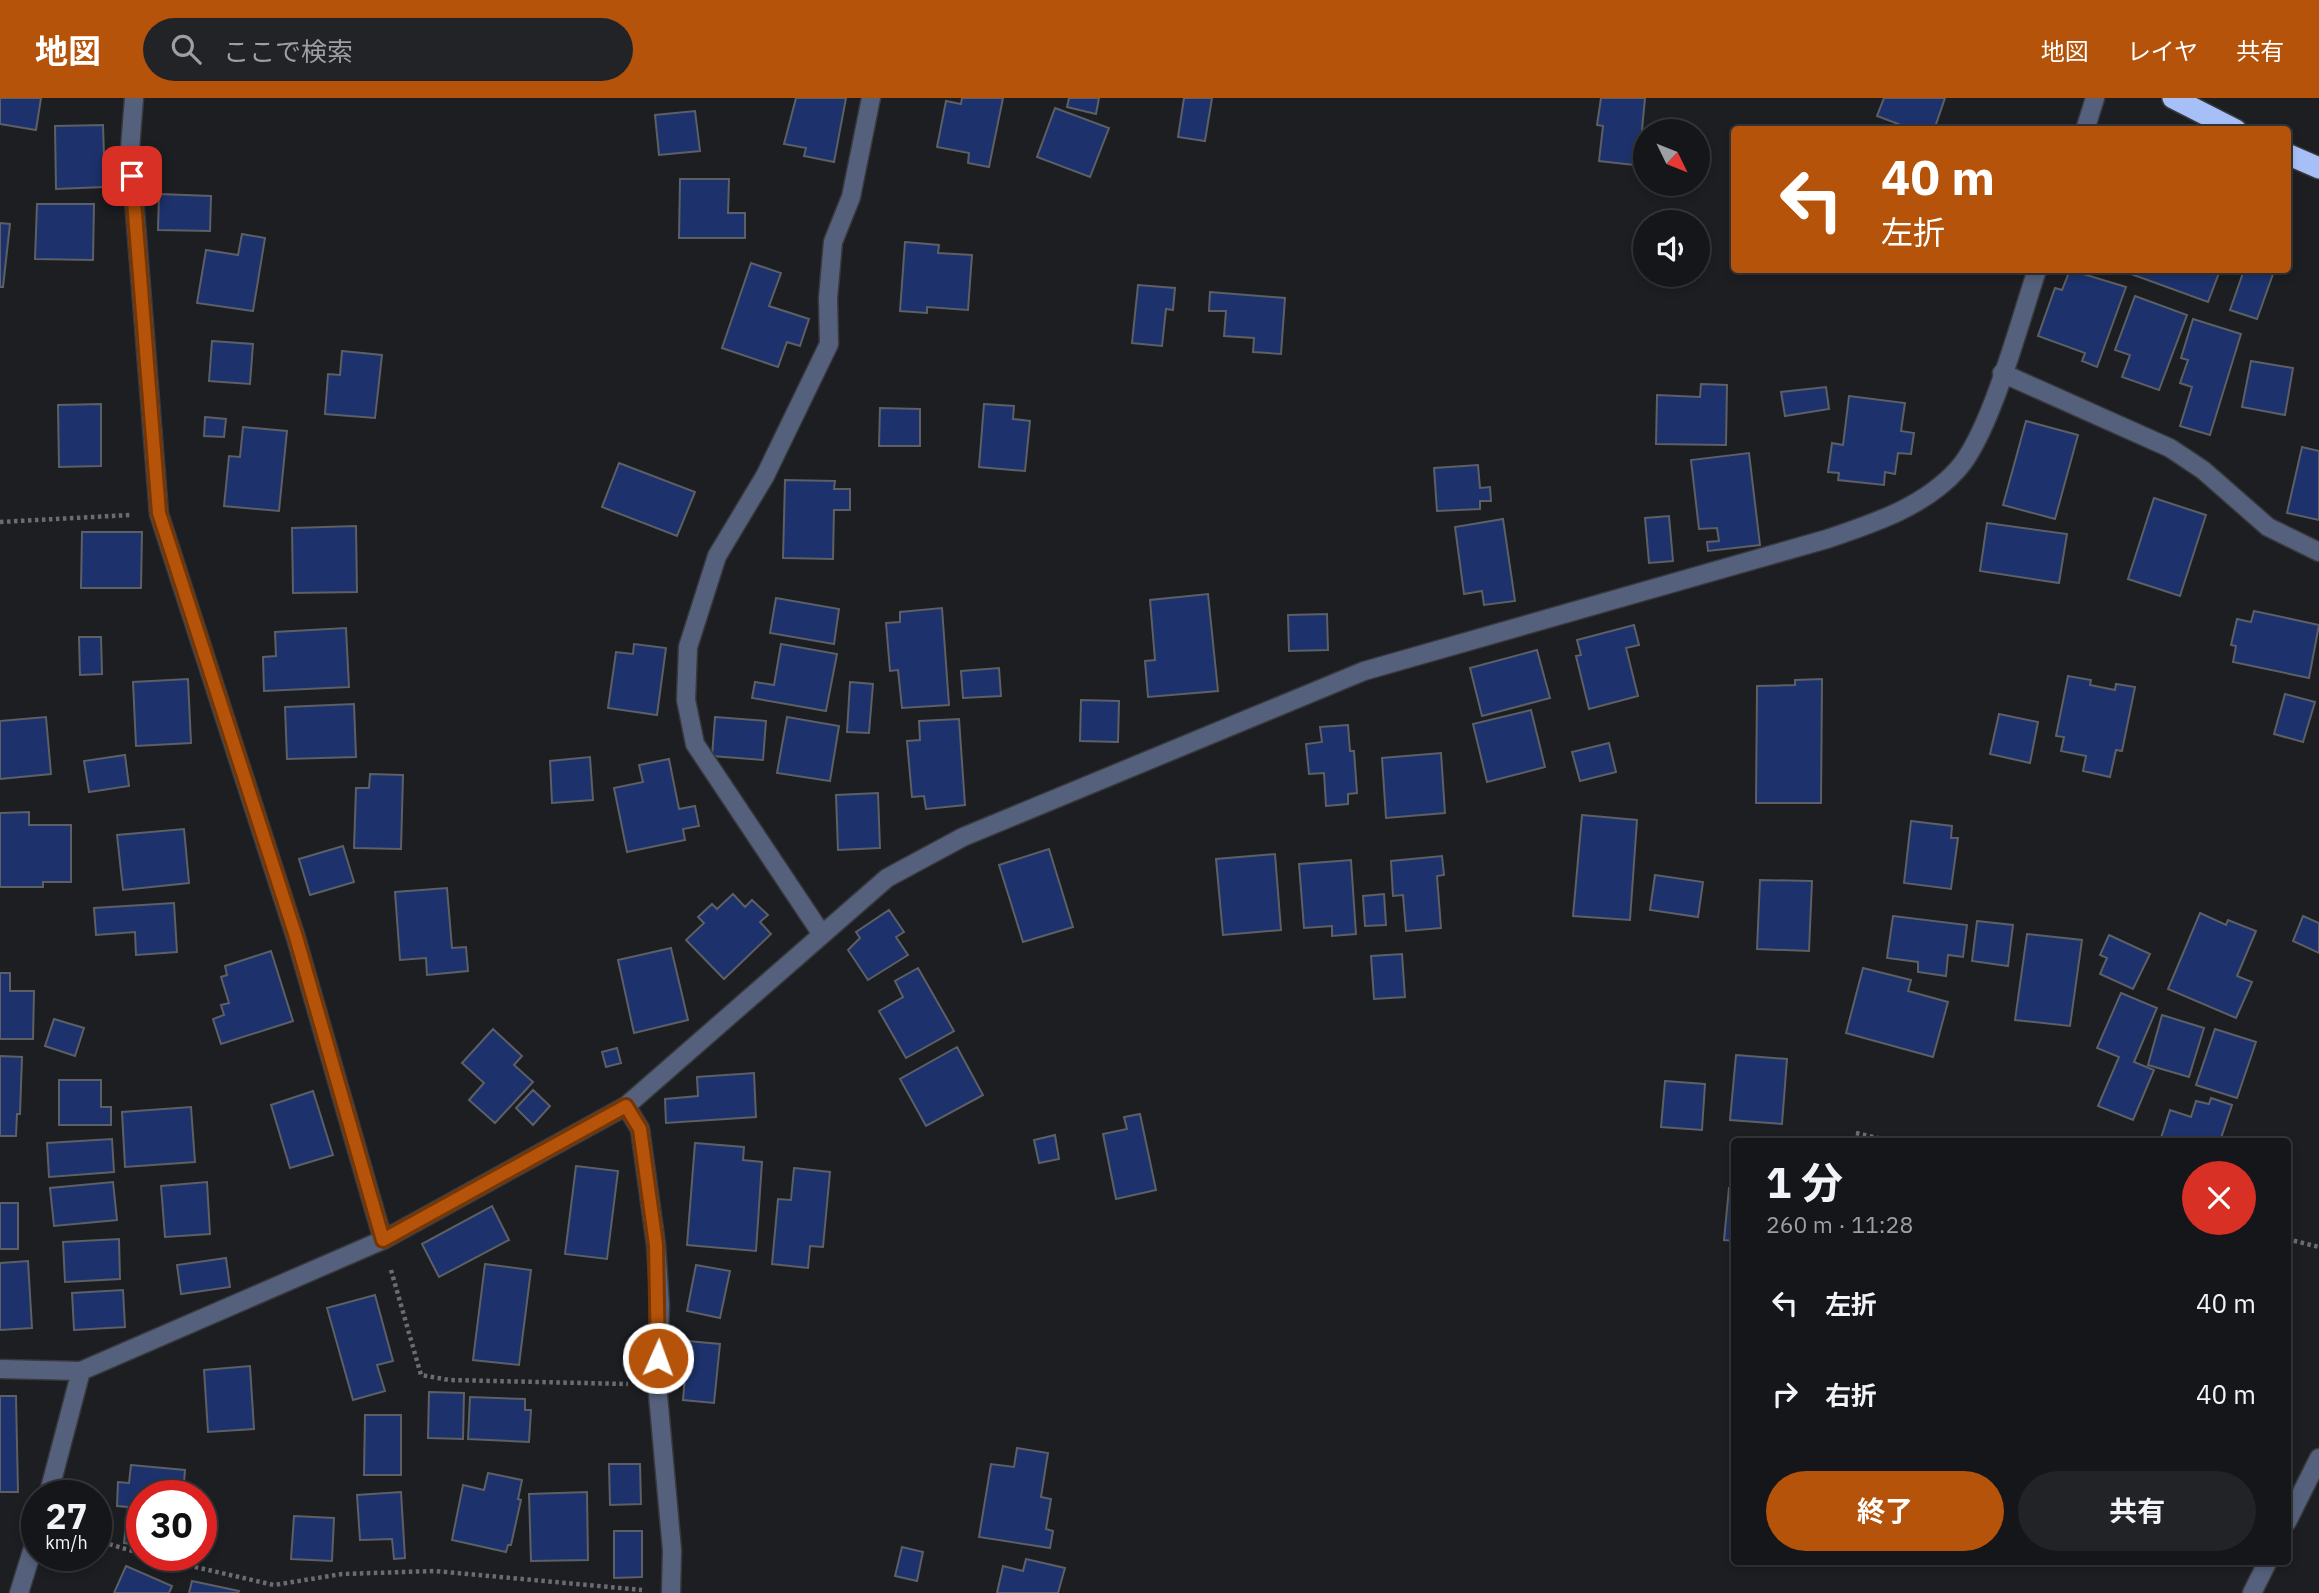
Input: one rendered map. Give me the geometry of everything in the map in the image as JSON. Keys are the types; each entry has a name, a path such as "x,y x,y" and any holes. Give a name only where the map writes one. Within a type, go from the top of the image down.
{"highway":[{"path":"2173,98 2228,126"},
{"path":"2291,156 2319,168"}],"street":[{"path":"134,98 130,149 159,513 296,937 383,1240"},
{"path":"821,933 695,744 686,700 688,647 718,556 765,476 829,344 828,298 833,242 851,197 871,98"},
{"path":"2086,126 2095,98"},
{"path":"0,1369 81,1371 383,1240 626,1106 887,878 963,837 1364,671 1876,523 1911,506 1959,468 1976,441 2036,273"},
{"path":"2002,373 2169,448 2203,470 2268,527 2319,552"},
{"path":"626,1106 640,1129 656,1245 660,1305 657,1384 672,1550 663,1592"},
{"path":"52,1480 81,1371"},
{"path":"2291,1514 2319,1458"},
{"path":"2252,1593 2266,1565"},
{"path":"19,1593 26,1571"}],"path":[{"path":"0,522 159,513"},
{"path":"1856,1133 1878,1138"},
{"path":"383,1240 421,1375 449,1380 657,1384"},
{"path":"2291,1240 2319,1247"},
{"path":"213,1571 274,1585 342,1574 435,1571 663,1592"}],"building":[{"path":"0,98 41,98 36,130 0,124"},
{"path":"796,98 846,98 834,162 804,156 806,148 784,144"},
{"path":"962,98 1003,98 989,167 968,163 969,153 937,147 946,101 961,104"},
{"path":"1069,98 1099,98 1096,114 1067,107"},
{"path":"1184,98 1212,98 1205,141 1178,137"},
{"path":"1601,98 1645,98 1643,119 1633,119 1633,165 1599,161 1603,126 1597,125"},
{"path":"1884,98 1945,98 1935,126 1903,126 1877,116"},
{"path":"1055,108 1109,128 1090,177 1037,157"},
{"path":"695,111 700,151 659,155 655,115"},
{"path":"103,125 105,187 56,189 55,126"},
{"path":"680,179 729,179 728,213 745,213 745,238 679,238"},
{"path":"159,194 211,196 210,231 158,230"},
{"path":"37,204 94,204 93,260 35,259"},
{"path":"0,223 10,224 3,287 0,287"},
{"path":"242,234 265,238 253,311 197,303 206,250 238,255"},
{"path":"905,242 939,245 938,253 972,255 968,310 927,307 927,313 900,311"},
{"path":"751,263 781,273 769,306 809,319 800,346 787,342 778,367 722,348"},
{"path":"2069,273 2080,273 2126,287 2097,367 2082,361 2085,353 2038,336 2055,288 2062,290"},
{"path":"2128,273 2219,273 2208,302"},
{"path":"2243,273 2273,274 2257,319 2230,310"},
{"path":"1138,285 1175,288 1173,310 1166,309 1162,346 1132,343"},
{"path":"1210,292 1285,298 1281,354 1253,352 1254,338 1224,336 1226,311 1209,311"},
{"path":"2135,296 2187,315 2159,390 2122,377 2130,355 2115,350"},
{"path":"2193,319 2241,334 2210,435 2180,426 2192,387 2180,383 2188,360 2181,358"},
{"path":"212,341 253,344 250,384 209,381"},
{"path":"342,351 382,355 375,418 325,414 328,374 340,375"},
{"path":"2251,361 2293,368 2285,415 2242,407"},
{"path":"1701,384 1727,385 1726,445 1656,444 1657,395 1700,397"},
{"path":"1826,387 1829,409 1785,416 1781,392"},
{"path":"1849,396 1905,403 1901,431 1914,433 1911,454 1898,453 1895,474 1885,472 1884,485 1838,480 1839,473 1828,472 1832,443 1843,445"},
{"path":"101,404 101,466 59,467 58,405"},
{"path":"984,404 1014,406 1013,419 1030,421 1025,471 979,467"},
{"path":"880,408 920,409 920,446 879,446"},
{"path":"205,417 226,419 224,437 204,436"},
{"path":"2026,421 2078,435 2055,519 2003,505"},
{"path":"243,427 287,431 279,511 224,506 229,456 240,457"},
{"path":"2302,447 2319,451 2319,520 2287,513"},
{"path":"1749,453 1760,545 1708,551 1707,542 1719,541 1717,528 1699,529 1691,460"},
{"path":"619,463 695,492 677,536 602,507"},
{"path":"1478,465 1480,488 1490,487 1491,501 1480,501 1480,509 1437,511 1434,468"},
{"path":"785,480 835,481 834,489 850,489 850,510 834,510 833,559 783,558"},
{"path":"2154,498 2206,515 2180,596 2128,579"},
{"path":"1669,516 1673,561 1649,563 1645,518"},
{"path":"1503,519 1515,601 1484,605 1482,591 1464,594 1455,527"},
{"path":"1987,523 2067,534 2059,583 1980,571"},
{"path":"356,526 357,592 293,593 292,528"},
{"path":"82,532 142,532 141,588 81,588"},
{"path":"1208,594 1218,691 1148,697 1145,661 1155,660 1150,600"},
{"path":"776,598 839,609 834,644 770,633"},
{"path":"942,608 949,705 902,708 898,670 890,671 886,623 900,622 900,612"},
{"path":"2254,611 2319,625 2309,678 2233,662 2236,646 2231,645 2237,619 2251,622"},
{"path":"1327,614 1328,650 1289,651 1288,615"},
{"path":"1634,625 1639,645 1626,648 1638,696 1589,709 1576,656 1581,655 1577,640"},
{"path":"346,628 349,687 264,691 263,657 276,656 275,632"},
{"path":"79,637 101,637 102,674 80,675"},
{"path":"634,644 666,648 657,715 608,708 616,652 633,654"},
{"path":"781,644 837,654 826,711 752,698 755,682 774,685"},
{"path":"1537,650 1550,698 1482,716 1470,668"},
{"path":"999,668 1001,696 963,698 961,671"},
{"path":"2068,676 2091,680 2090,685 2115,690 2116,684 2135,687 2122,751 2116,750 2110,777 2083,771 2086,756 2061,751 2064,737 2056,736"},
{"path":"188,679 191,743 136,746 133,682"},
{"path":"1822,679 1821,803 1756,803 1757,686 1795,685 1795,680"},
{"path":"850,682 873,684 869,733 847,732"},
{"path":"2285,694 2315,702 2303,742 2274,734"},
{"path":"1081,700 1119,701 1118,742 1080,741"},
{"path":"354,704 356,757 287,759 285,707"},
{"path":"1531,710 1545,767 1487,782 1473,724"},
{"path":"1999,714 2038,722 2030,763 1990,754"},
{"path":"46,717 51,774 0,779 0,721"},
{"path":"715,717 766,721 763,760 712,756"},
{"path":"787,717 839,726 830,781 777,773"},
{"path":"959,719 965,805 926,809 924,796 912,797 907,741 920,740 919,721"},
{"path":"1348,725 1350,751 1354,751 1357,793 1348,794 1348,804 1326,806 1324,773 1309,774 1306,744 1322,742 1320,727"},
{"path":"1609,743 1616,772 1580,781 1572,752"},
{"path":"1441,753 1445,813 1386,818 1382,758"},
{"path":"125,755 129,786 89,792 84,761"},
{"path":"590,757 593,800 552,803 550,761"},
{"path":"669,759 679,809 695,806 699,826 683,829 685,840 627,852 614,788 643,782 639,765"},
{"path":"370,774 403,775 401,849 354,848 356,788 369,788"},
{"path":"878,793 880,848 838,850 836,795"},
{"path":"29,812 29,825 71,825 71,882 43,882 43,887 0,887 0,813"},
{"path":"1582,815 1637,820 1630,920 1573,916"},
{"path":"1911,821 1952,826 1951,838 1958,838 1951,889 1904,883"},
{"path":"184,829 189,883 123,890 117,835"},
{"path":"343,846 354,882 310,895 299,859"},
{"path":"1049,849 1073,927 1023,942 999,865"},
{"path":"1275,854 1281,930 1223,935 1216,859"},
{"path":"1442,856 1444,875 1437,876 1441,928 1406,931 1403,895 1393,896 1391,861"},
{"path":"1351,860 1356,934 1332,936 1332,926 1304,928 1299,864"},
{"path":"1655,875 1703,882 1698,917 1650,910"},
{"path":"1760,880 1812,881 1809,951 1757,949"},
{"path":"447,888 452,948 466,947 468,971 427,975 426,958 400,960 395,892"},
{"path":"733,894 745,907 752,900 768,915 760,922 771,934 724,979 686,940 704,923 698,917 712,904 717,909"},
{"path":"1384,894 1386,925 1365,926 1363,896"},
{"path":"174,903 177,952 136,955 135,932 96,935 94,908"},
{"path":"889,910 904,932 896,937 908,955 868,980 848,950 860,938 856,932"},
{"path":"2200,913 2226,925 2228,920 2256,931 2237,976 2252,982 2236,1018 2168,989"},
{"path":"1893,916 1967,925 1963,957 1948,955 1946,976 1918,972 1918,962 1887,958"},
{"path":"2303,916 2319,923 2319,953 2293,941"},
{"path":"1977,921 2013,925 2008,966 1972,961"},
{"path":"2027,934 2082,940 2070,1026 2015,1020"},
{"path":"2109,935 2150,954 2133,989 2100,974 2107,958 2100,955"},
{"path":"671,948 688,1020 634,1033 618,960"},
{"path":"271,951 293,1021 221,1044 213,1019 224,1015 221,1005 229,1003 221,977 227,975 225,966"},
{"path":"1402,954 1405,997 1374,999 1371,956"},
{"path":"918,968 954,1031 906,1058 879,1011 903,997 895,981"},
{"path":"1863,968 1911,980 1908,991 1948,1002 1933,1057 1846,1033"},
{"path":"0,973 10,973 10,991 34,991 33,1039 0,1039"},
{"path":"2121,993 2157,1008 2134,1062 2154,1070 2133,1120 2098,1106 2119,1057 2097,1048"},
{"path":"2162,1015 2204,1028 2189,1077 2148,1065"},
{"path":"54,1019 84,1028 75,1056 45,1046"},
{"path":"493,1029 522,1056 514,1065 533,1082 495,1123 469,1100 484,1083 462,1063"},
{"path":"2215,1029 2256,1042 2237,1098 2196,1085"},
{"path":"957,1047 983,1095 926,1126 900,1079"},
{"path":"617,1048 621,1063 606,1067 602,1052"},
{"path":"1736,1055 1787,1059 1782,1124 1730,1120"},
{"path":"0,1056 22,1057 20,1114 17,1114 16,1136 0,1136"},
{"path":"754,1073 756,1117 666,1123 665,1099 698,1096 697,1077"},
{"path":"59,1080 101,1080 101,1107 111,1107 111,1125 59,1125"},
{"path":"1665,1081 1705,1084 1702,1130 1661,1127"},
{"path":"533,1090 550,1106 533,1125 516,1108"},
{"path":"313,1091 333,1155 290,1168 271,1105"},
{"path":"2211,1098 2232,1105 2221,1138 2161,1138 2170,1110 2191,1117 2196,1101 2209,1104"},
{"path":"191,1107 195,1162 125,1167 122,1112"},
{"path":"1140,1114 1156,1190 1116,1199 1103,1134 1127,1129 1124,1117"},
{"path":"1055,1135 1059,1159 1039,1163 1034,1140"},
{"path":"112,1139 114,1172 49,1177 47,1143"},
{"path":"695,1143 744,1147 743,1160 762,1162 756,1251 687,1245"},
{"path":"576,1166 618,1171 607,1259 565,1254"},
{"path":"794,1168 830,1172 823,1247 810,1246 808,1268 772,1264 778,1199 791,1200"},
{"path":"113,1182 117,1220 54,1226 50,1188"},
{"path":"207,1182 210,1234 165,1237 161,1186"},
{"path":"1729,1188 1731,1188 1731,1241 1724,1240"},
{"path":"0,1203 18,1203 18,1249 0,1249"},
{"path":"492,1206 509,1240 439,1277 422,1244"},
{"path":"119,1239 120,1279 65,1282 63,1242"},
{"path":"226,1258 230,1287 181,1294 177,1265"},
{"path":"28,1261 32,1328 0,1330 0,1263"},
{"path":"485,1264 531,1270 519,1365 473,1360"},
{"path":"696,1265 730,1271 720,1318 687,1311"},
{"path":"123,1290 125,1327 74,1330 72,1293"},
{"path":"375,1295 393,1361 377,1365 385,1391 353,1400 327,1308"},
{"path":"688,1341 720,1344 714,1403 683,1400"},
{"path":"250,1366 254,1429 208,1432 204,1370"},
{"path":"429,1392 464,1393 463,1439 428,1438"},
{"path":"0,1396 16,1396 18,1492 0,1492"},
{"path":"470,1397 525,1399 525,1410 531,1410 529,1442 468,1439"},
{"path":"365,1415 401,1415 401,1475 364,1475"},
{"path":"1017,1448 1048,1453 1041,1497 1051,1499 1046,1529 1053,1531 1050,1548 979,1537 991,1464 1014,1467"},
{"path":"609,1464 640,1464 641,1504 610,1505"},
{"path":"131,1465 185,1470 184,1480 129,1480"},
{"path":"488,1473 522,1480 518,1499 521,1500 511,1545 508,1545 506,1552 452,1540 463,1485 484,1490"},
{"path":"118,1482 126,1483 126,1507 117,1506"},
{"path":"401,1492 405,1558 394,1559 392,1539 360,1540 357,1495"},
{"path":"587,1492 588,1560 531,1561 529,1494"},
{"path":"294,1516 334,1518 332,1561 291,1559"},
{"path":"614,1531 642,1531 642,1577 614,1578"},
{"path":"902,1547 923,1552 917,1581 895,1576"},
{"path":"1026,1559 1065,1568 1058,1593 997,1593 1003,1566 1023,1571"},
{"path":"126,1566 126,1571 138,1571 172,1586 169,1593 114,1593"},
{"path":"192,1581 239,1591 189,1593"}],"route":[{"path":"132,176 159,513 296,937 383,1240 626,1106 640,1129 656,1245 660,1305 658,1358"}]}
